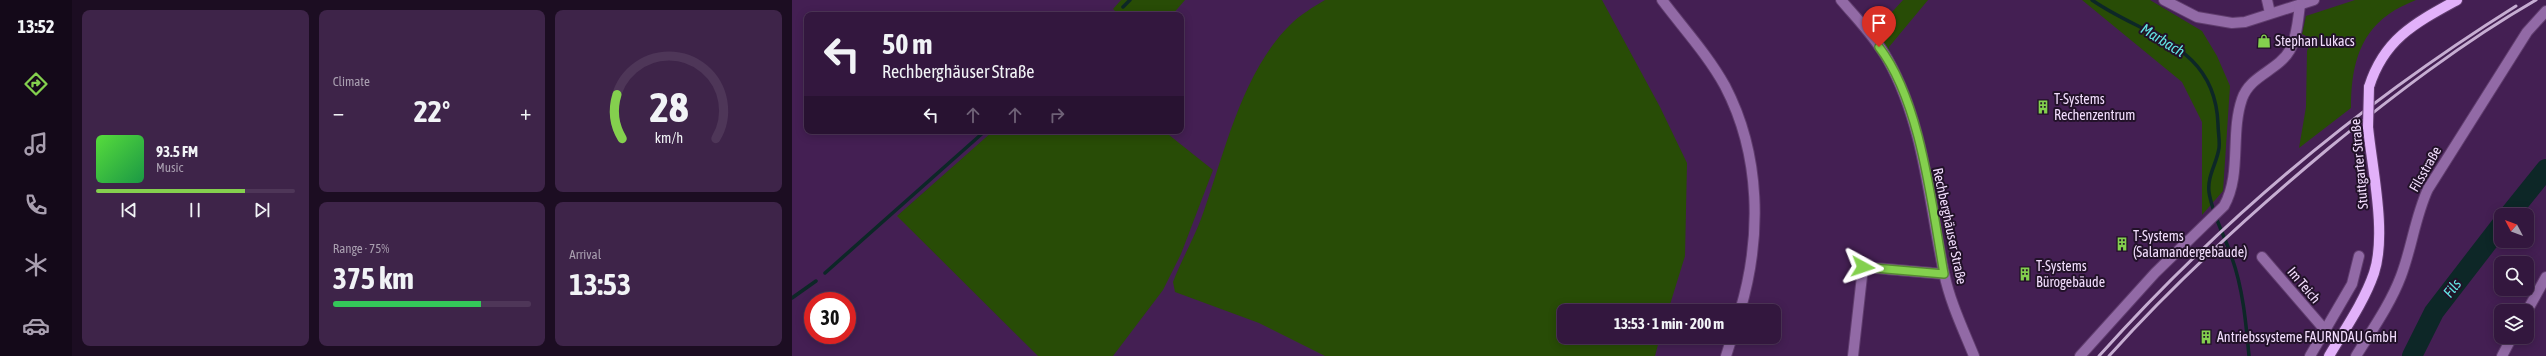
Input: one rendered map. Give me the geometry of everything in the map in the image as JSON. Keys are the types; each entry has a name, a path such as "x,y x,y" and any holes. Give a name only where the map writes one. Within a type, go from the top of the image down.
{"main road":[{"name":"Stuttgarter Straße","path":"2329,356 2366,293 2374,271 2378,252 2379,233 2368,127 2369,87 2376,65 2389,46 2406,31 2448,2"}],"street":[{"path":"1662,0 1704,54 1724,85 1740,119 1750,154 1755,196 1753,247 1741,304"},
{"name":"Rechberghäuser Straße","path":"1841,0 1888,58 1904,97 1918,138 1944,274 1955,311 1974,356"},
{"path":"2164,0 2197,16 2222,23 2245,22 2314,0"},
{"path":"2267,0 2270,13"},
{"path":"2080,356 2155,273 2224,206 2231,193 2235,142 2242,100 2252,82 2276,66 2290,50 2296,31 2300,5"},
{"name":"Filsstraße","path":"2356,356 2389,304 2401,275 2418,210 2428,189 2527,32 2546,11"},
{"name":"Im Teich","path":"2310,356 2352,284 2359,256"},
{"name":"Im Teich","path":"2262,257 2325,330"},
{"path":"1853,356 1863,267 1944,274"},
{"path":"2531,304 2546,277"},
{"path":"1726,356 1730,344"},
{"path":"2502,356 2508,344"}],"green space":[{"path":"1121,0 1185,0 1175,12 1116,12 1113,9"},
{"path":"1325,0 1602,0 1660,107 1687,163 1685,256 1670,304 1557,304 1557,344 1658,344 1655,356 1325,356 1259,323 1175,292 1173,282 1201,219 1226,143 1246,91 1273,45 1290,25 1311,8"},
{"path":"1903,0 1928,0 1889,47 1893,70 1870,36"},
{"path":"2082,0 2150,0 2202,31 2217,56 2230,86 2223,191 2202,215 2202,122 2182,82"},
{"path":"2355,0 2416,0 2389,14 2378,23 2363,44 2358,56 2352,81 2351,108 2299,148 2306,107 2307,51 2312,39 2302,34 2306,16"},
{"path":"990,134 1168,134 1213,170 1181,254 1163,290 1113,356 1038,356 897,216"}],"waterway":[{"path":"1123,7 1130,0"},
{"name":"Marbach","path":"2092,0 2113,13 2154,34 2174,46 2191,59 2204,76 2214,97 2219,145 2218,154 2209,180 2209,192 2213,208 2239,282 2249,356"},
{"path":"825,273 982,134"},
{"name":"Fils","path":"2515,208 2546,169"},
{"name":"Fils","path":"2412,356 2434,312 2494,234"},
{"path":"792,298 816,281"}],"railway":[{"path":"2109,356 2161,301 2215,248 2271,197 2329,148 2378,108 2456,51 2482,33 2536,0"},
{"path":"2099,356 2194,258 2295,166 2403,82 2516,6"}],"place":[{"name":"Stephan Lukacs","path":"2264,41"},
{"name":"T-Systems Rechenzentrum","path":"2043,107"},
{"name":"T-Systems (Salamandergebäude)","path":"2122,244"},
{"name":"T-Systems Bürogebäude","path":"2025,274"},
{"name":"Antriebssysteme FAURNDAU GmbH","path":"2206,337"}],"route":[{"path":"1863,267 1944,274 1918,138 1904,97 1888,58 1879,47"}]}
